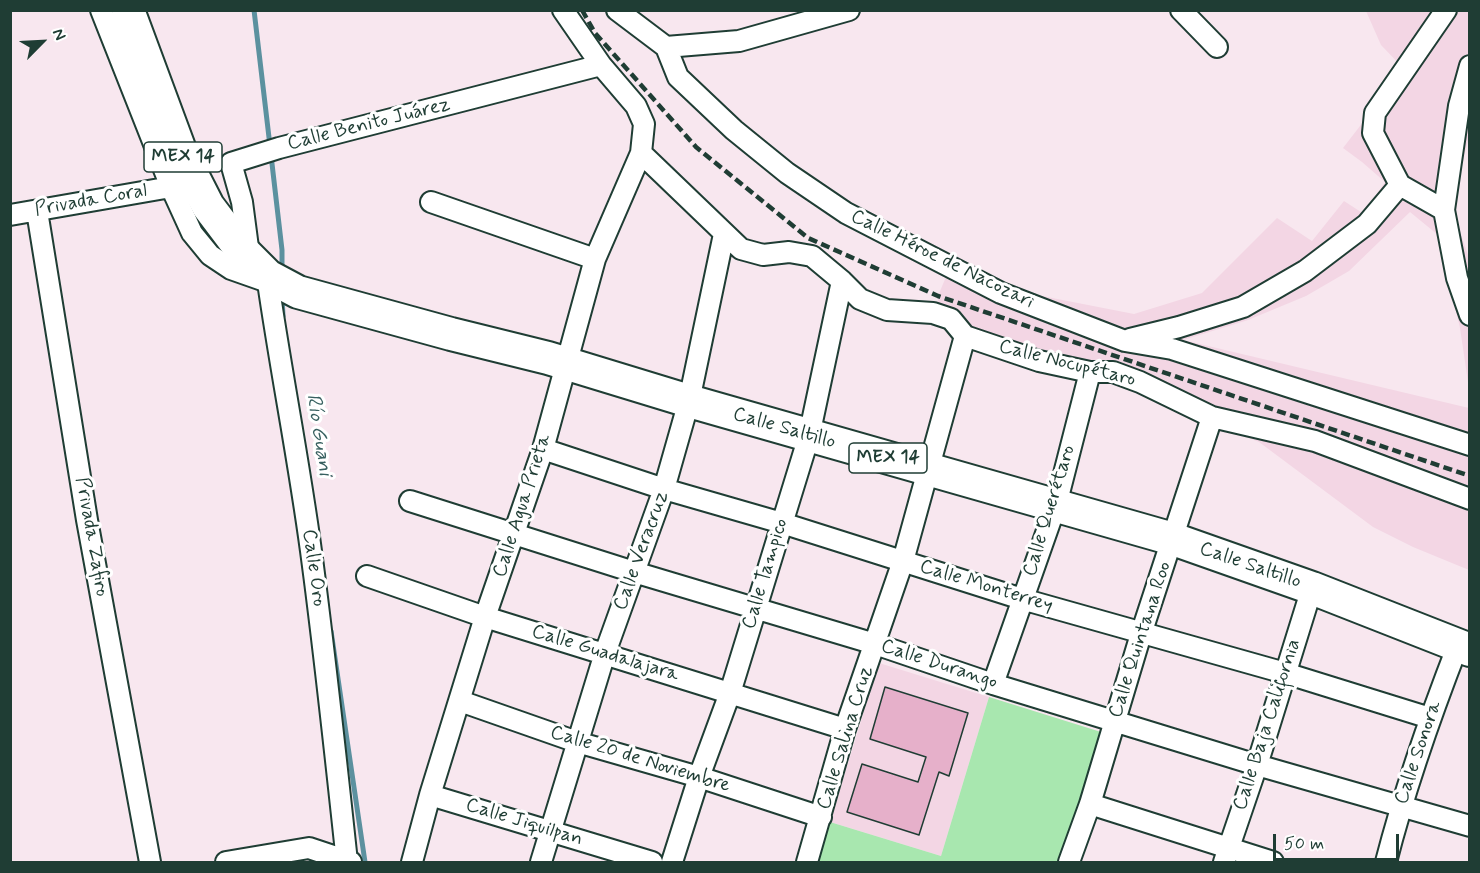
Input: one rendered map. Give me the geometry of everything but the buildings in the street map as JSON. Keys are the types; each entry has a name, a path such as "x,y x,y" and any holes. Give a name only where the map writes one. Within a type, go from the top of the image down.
{"main road":[{"name":"MEX 14","path":"128,10 182,153 208,206 228,234 272,277"},
{"name":"Calle Saltillo","path":"272,277 688,401 1173,539 1312,588 1464,648"}],"street":[{"path":"101,10 171,187 192,233 210,255 231,269 272,277"},
{"name":"Calle Agua Prieta","path":"412,862 430,795 485,617 543,449 595,259 641,153 644,124 636,106 601,65 563,10"},
{"name":"Calle Héroe de Nacozari","path":"617,10 666,48 678,77 734,129 787,173 846,213 1001,293 1125,341 1172,349 1470,445"},
{"path":"666,48 739,41 849,10"},
{"path":"1181,10 1217,47"},
{"path":"1444,210 1400,185 1373,133 1375,113 1446,10"},
{"name":"Calle Benito Juárez","path":"272,277 242,202 231,163 279,148 601,65"},
{"path":"1470,66 1459,106 1444,210 1456,278 1470,315"},
{"name":"Calle Nocupétaro","path":"641,153 741,249 763,255 789,252 812,256 860,299 886,310 933,313 951,320 965,336 1039,361 1090,372 1113,372 1184,402 1212,417 1315,441 1470,499"},
{"path":"1125,341 1243,307 1305,271 1368,224 1400,185"},
{"name":"Privada Coral","path":"10,215 171,187"},
{"path":"431,202 595,259"},
{"name":"Privada Zafiro","path":"37,211 87,520 150,862"},
{"name":"Calle Veracruz","path":"541,862 605,653 664,489 688,401 724,234"},
{"name":"Calle Oro","path":"272,277 311,550 348,862"},
{"name":"Calle Tampico","path":"672,862 699,777 730,693 809,436 842,281"},
{"name":"Calle Salina Cruz","path":"807,862 845,729 903,561 965,336"},
{"name":"Calle Querétaro","path":"993,684 1056,505 1090,372"},
{"name":"Calle Quintana Roo","path":"1069,862 1090,804 1141,634 1212,417"},
{"name":"Calle Monterrey","path":"543,449 664,489 782,523 1022,598 1430,718"},
{"name":"Calle Durango","path":"410,501 634,572 875,644 993,684 1257,765 1470,826"},
{"name":"Calle Guadalajara","path":"367,576 485,617 845,729"},
{"name":"Calle Baja California","path":"1226,856 1312,588"},
{"name":"Calle Sonora","path":"1386,862 1400,805 1430,718 1464,648"},
{"name":"Calle 20 de Noviembre","path":"460,701 577,742 699,777 821,817"},
{"name":"Calle Jiquilpan","path":"430,795 652,862"},
{"path":"1090,804 1226,856 1273,862"},
{"path":"226,862 309,848 348,862"}],"shaded area":[{"path":"1366,11 1469,11 1469,136 1452,208 1469,258 1469,389 1460,328 1438,235 1410,212 1349,271 1306,296 1248,320 1183,340 1469,408 1469,570 1413,547 1373,527 1259,442 1191,415 1089,364 981,334 938,306 938,296 953,260 1037,295 1134,314 1202,293 1277,218 1312,241 1344,201 1364,214 1385,182 1343,148 1404,69 1381,45"},
{"path":"879,663 989,697 941,856 830,822"}],"green space":[{"path":"989,697 1101,732 1061,862 818,862 830,822 941,856"}],"waterway":[{"name":"Río Guani","path":"254,10 270,146"},
{"name":"Río Guani","path":"271,155 282,250 282,271"},
{"name":"Río Guani","path":"282,296 283,316"},
{"name":"Río Guani","path":"331,631 365,862"}],"railway":[{"path":"582,10 595,33 696,147 808,238 938,296 1470,476"}]}
